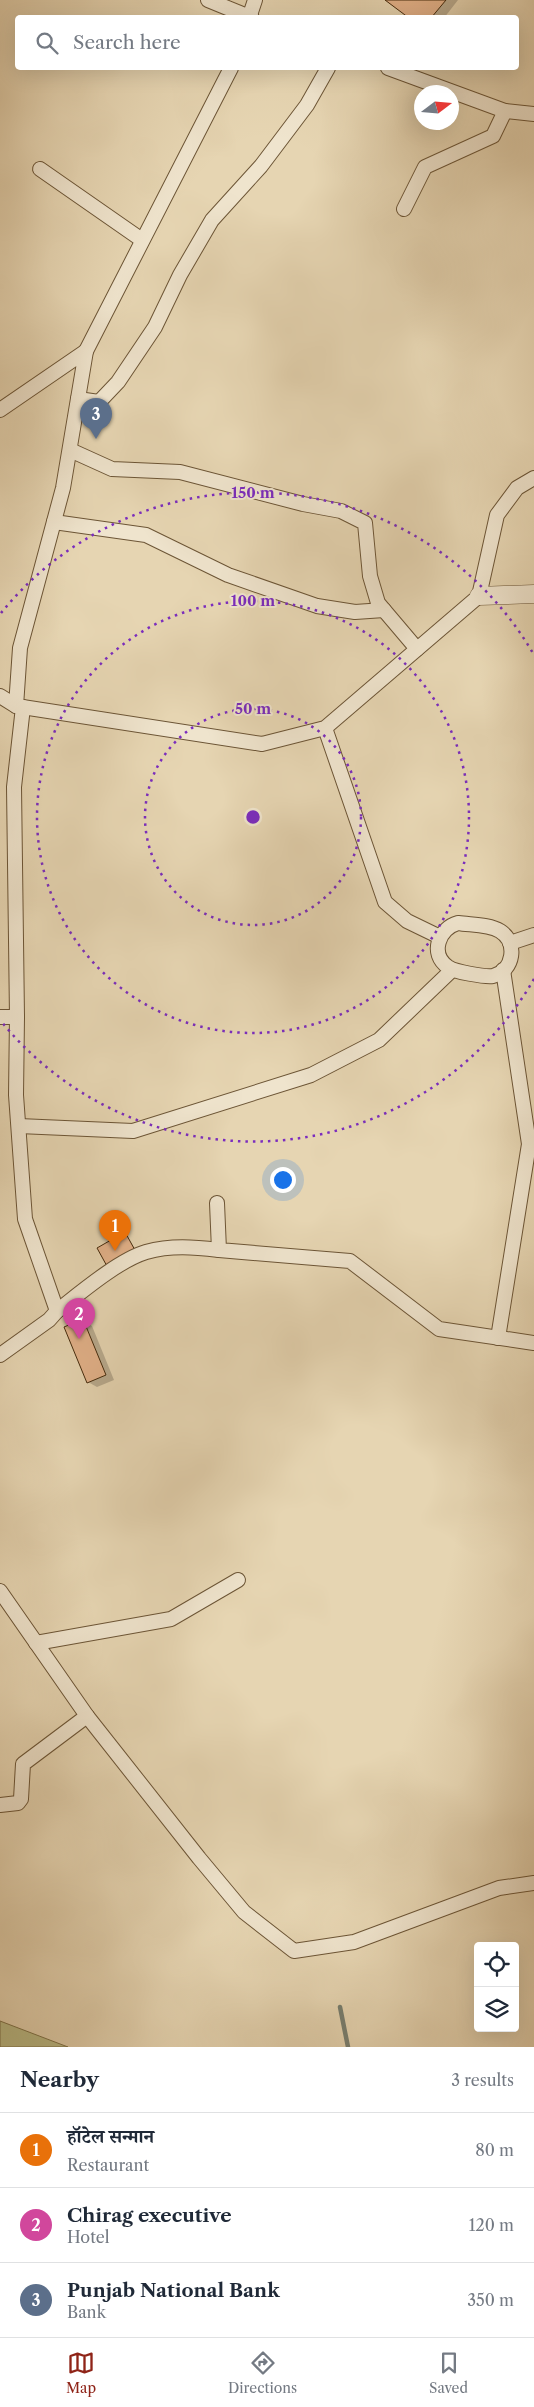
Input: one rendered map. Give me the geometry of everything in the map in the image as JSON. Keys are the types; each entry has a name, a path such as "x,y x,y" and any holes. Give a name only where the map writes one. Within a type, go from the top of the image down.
{"street":[{"path":"208,0 245,15"},
{"path":"251,15 255,0"},
{"path":"57,1311 25,1219 16,1094 17,1017 14,787 20,706 20,648 54,522 70,450 86,351 230,70"},
{"path":"78,399 99,402 118,382 155,327 180,275 212,220 267,158 307,105 327,70"},
{"path":"393,70 505,111 534,114"},
{"path":"404,209 425,167 493,136 505,111"},
{"path":"40,169 142,240"},
{"path":"0,410 86,351"},
{"path":"70,450 112,469 180,472 303,504 341,511 365,523 370,576 378,603 418,649"},
{"path":"0,696 20,706 262,744 326,728 479,596 497,515 517,488 534,478"},
{"path":"54,522 146,536 228,575 316,606 355,612 384,610"},
{"path":"479,596 534,594"},
{"path":"326,728 385,902 407,921 440,937"},
{"path":"458,923 496,929 505,934 510,943 511,958 504,970 490,976 452,970 444,964 439,956 438,946 440,937 446,929 458,923"},
{"path":"510,943 534,935"},
{"path":"19,1126 113,1132 133,1131 311,1075 379,1040 452,970"},
{"path":"498,1338 529,1144 504,970"},
{"path":"0,1017 17,1017"},
{"path":"218,1203 219,1250"},
{"path":"0,1355 107,1273 144,1253 190,1246 350,1261 439,1329 534,1343"},
{"path":"36,1643 171,1619 238,1580"},
{"path":"0,1592 6,1611 36,1643 87,1716 244,1912 294,1951 354,1942 499,1888 534,1883"},
{"path":"0,1805 18,1803 21,1799 23,1764 87,1716"}],"green space":[{"path":"0,2021 68,2047 0,2047"}],"building":[{"path":"385,0 446,0 434,15 405,15"},
{"path":"125,1232 136,1252 108,1268 97,1248"},
{"path":"83,1319 106,1375 87,1383 64,1327"}],"waterway":[{"path":"340,2007 348,2047"}],"place":[{"name":"Punjab National Bank","path":"96,439"},
{"name":"हॉटेल सन्मान","path":"115,1251"},
{"name":"Chirag executive","path":"79,1339"}]}
